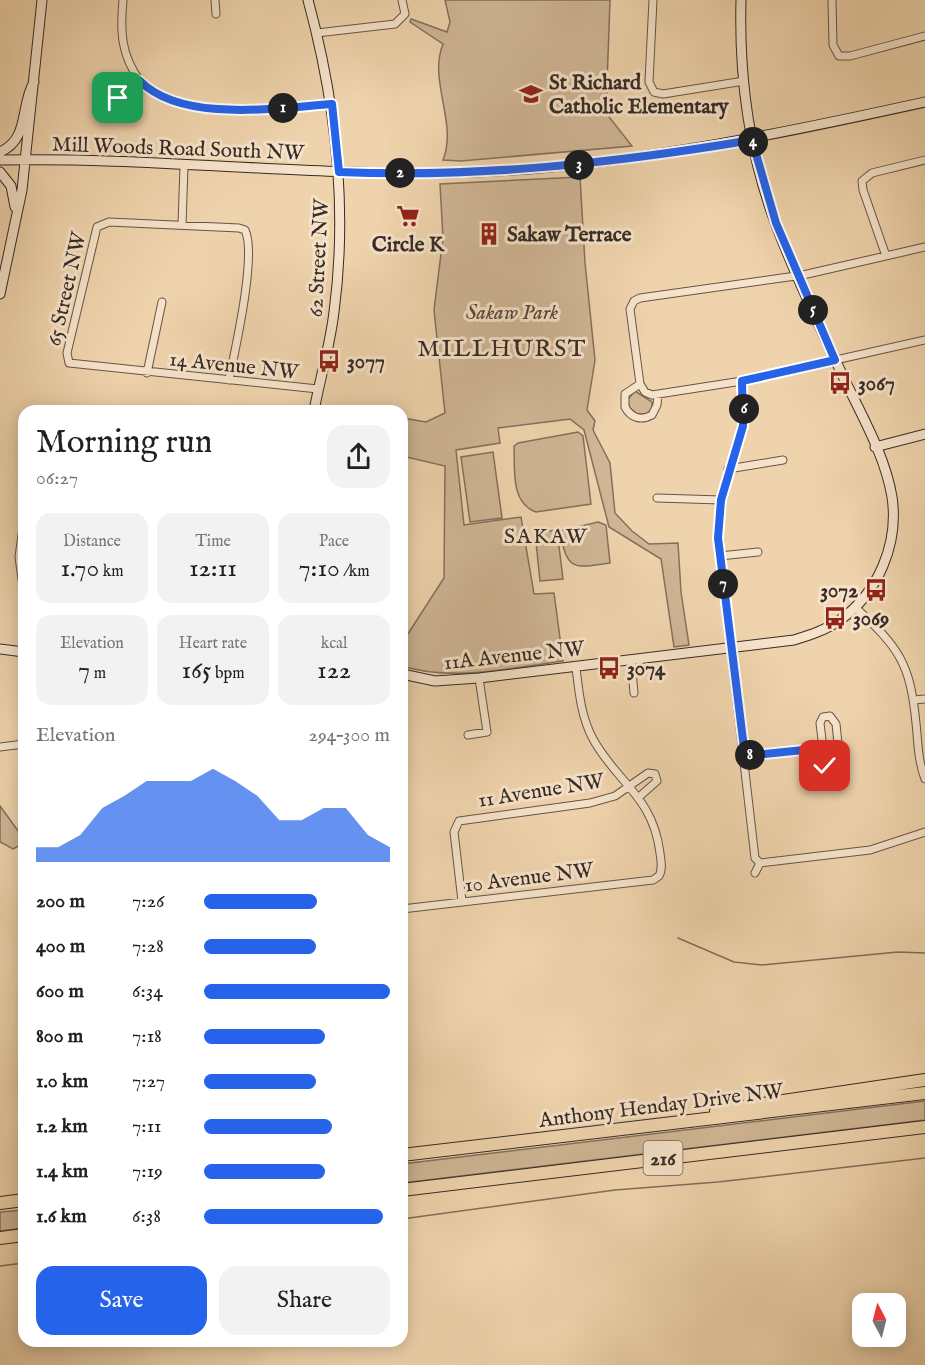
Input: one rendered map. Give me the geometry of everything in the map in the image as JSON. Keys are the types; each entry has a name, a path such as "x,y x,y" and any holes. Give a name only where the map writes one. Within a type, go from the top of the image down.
{"highway":[{"path":"665,1124 733,1107 925,1080"},
{"name":"Anthony Henday Drive NW","path":"408,1154 925,1093"},
{"name":"216","path":"408,1189 925,1127"},
{"path":"0,1203 18,1201"},
{"path":"0,1238 18,1236"}],"street":[{"path":"0,294 26,160 42,0"},
{"path":"123,0 122,46 126,59 140,81 163,99 191,106 266,109 332,104"},
{"path":"215,0 216,14"},
{"name":"62 Street NW","path":"308,0 332,104 339,172 340,221 334,313 315,405"},
{"path":"317,33 395,24 405,14 402,0"},
{"path":"653,0 650,82 654,92 663,94 744,81"},
{"name":"11A Avenue NW","path":"408,675 435,681 479,678 794,640 829,627 855,607 883,567 893,526 892,496 875,447 798,276 770,207 752,140 744,81 741,0"},
{"path":"832,0 833,45 837,54 850,56 925,36"},
{"path":"0,152 13,143 21,130 27,93 35,80"},
{"path":"118,98 140,81"},
{"name":"Mill Woods Road South NW","path":"0,160 339,172 535,169 669,154 752,140 925,102"},
{"path":"886,256 862,187 863,178 872,173 925,160"},
{"path":"183,166 182,225 239,228 245,230 248,240 245,300 229,380"},
{"path":"0,172 9,182 15,198 14,231"},
{"name":"65 Street NW","path":"68,361 67,353 95,230 100,225 109,222 182,225"},
{"path":"925,247 798,276 640,298 632,304 630,309 640,384 644,390 655,395 742,381 925,340"},
{"name":"14 Avenue NW","path":"147,373 162,302"},
{"name":"14 Avenue NW","path":"68,361 73,365 318,389"},
{"path":"742,381 743,426 728,469 721,500 720,556 745,756 755,858 760,863"},
{"path":"640,384 628,391 624,399 626,410 634,417 643,418 652,415 656,409 655,395"},
{"path":"875,447 925,434"},
{"path":"728,469 783,460"},
{"path":"657,498 721,500"},
{"path":"720,556 758,552"},
{"path":"10,559 18,557"},
{"path":"855,607 896,649 903,662 914,700 920,760 925,779"},
{"path":"0,649 18,651"},
{"path":"631,660 634,693"},
{"path":"576,668 582,710 590,734 598,748 639,797"},
{"path":"468,735 487,732 479,678"},
{"path":"914,700 925,699"},
{"path":"830,716 836,724 840,763 837,770 830,771 825,766 823,748 820,723 824,717 830,716"},
{"path":"0,747 18,745"},
{"path":"745,756 823,748"},
{"name":"11 Avenue NW","path":"462,901 454,832 456,824 465,819 590,803 615,796 648,773 655,774 657,781 655,785 639,797"},
{"name":"10 Avenue NW","path":"408,908 653,880 659,876 662,868 655,830 639,797"},
{"path":"760,863 870,850 925,832"},
{"path":"755,873 760,863"}],"green space":[{"name":"St Richard Catholic Elementary","path":"445,0 610,0 606,113 632,146 461,161 443,160 447,146 447,131 440,87 439,58 443,44 410,22 411,19 447,32 450,22"},
{"name":"Sakaw Park","path":"580,177 585,263 595,360 587,410 595,421 593,430 610,463 615,513 632,531 649,544 678,543 681,592 689,645 674,647 661,559 609,527 584,430 570,419 498,428 500,443 456,450 464,525 521,517 534,594 554,593 563,661 462,673 422,671 408,668 408,634 444,578 445,466 408,457 408,419 426,422 445,413 434,310 443,238 440,184"},
{"path":"635,391 652,402 652,409 646,414 637,414 629,407 628,399"},
{"path":"578,432 583,436 591,504 536,512 522,501 518,493 514,446 518,443"},
{"path":"493,452 502,518 470,522 461,457"},
{"path":"598,522 606,525 610,563 587,566 573,564 565,553 560,531"},
{"path":"557,530 563,579 540,581 535,533"},
{"path":"0,806 18,831 18,846 13,849 0,842"},
{"path":"925,1101 925,1120 408,1182 408,1163"},
{"path":"18,1210 18,1229 0,1231 0,1212"}],"waterway":[{"path":"678,938 734,962 762,965 898,952 925,953"},
{"path":"408,1218 615,1190 718,1182 925,1158"},
{"path":"0,1266 18,1264"}],"place":[{"name":"St Richard Catholic Elementary","path":"531,94"},
{"name":"Circle K","path":"408,216"},
{"name":"Sakaw Terrace","path":"489,234"},
{"name":"3077","path":"329,361"},
{"name":"3067","path":"840,383"},
{"name":"3072","path":"876,590"},
{"name":"3069","path":"835,618"},
{"name":"3074","path":"609,668"}],"district":[{"name":"MILLHURST","path":"502,348"},
{"name":"SAKAW","path":"546,535"}],"route":[{"path":"118,98 140,81 163,99 191,106 266,109 332,104 338,143 339,172 397,173 535,169 669,154 752,140 764,187 782,239 835,360 742,381 743,426 728,469 719,513 718,538 725,603 745,756 823,748 825,766"}]}
